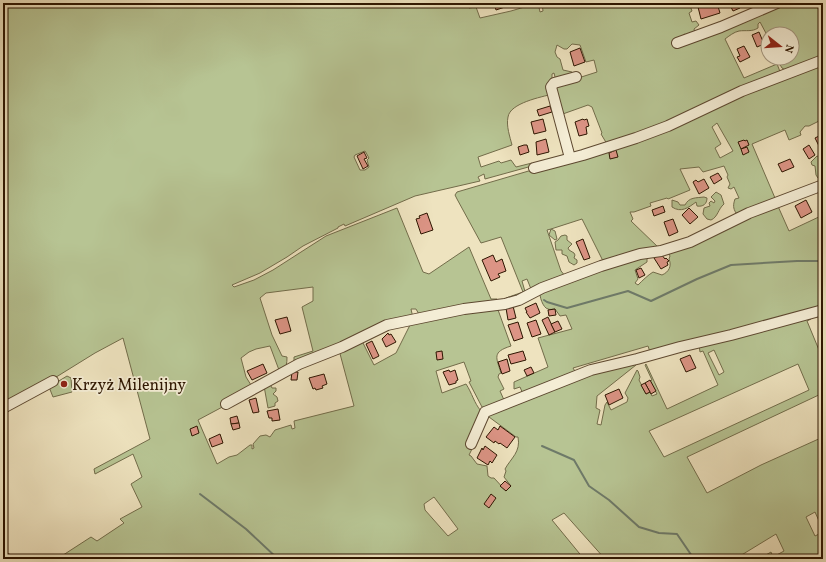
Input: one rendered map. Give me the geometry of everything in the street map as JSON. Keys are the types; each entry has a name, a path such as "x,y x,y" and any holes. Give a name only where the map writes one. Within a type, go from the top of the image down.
{"street":[{"path":"677,43 721,27 777,3"},
{"path":"534,168 636,138 682,119 742,91 823,60"},
{"path":"570,158 551,87 554,83 576,77"},
{"path":"226,404 298,364 342,347 386,325 464,309 505,304 519,300 542,288 598,266 640,254 655,253 739,217 791,200 799,189 823,184"},
{"path":"471,444 485,412 591,370 637,360 677,348 823,310"},
{"path":"3,408 53,381"},
{"path":"3,558 7,559"}],"green space":[{"path":"3,3 468,3 469,8 476,7 480,18 538,3 540,12 543,11 542,3 689,3 692,11 689,13 692,22 696,21 699,25 694,29 695,33 703,30 703,33 689,38 685,34 675,40 677,46 727,28 781,3 816,3 823,20 823,59 787,71 781,66 800,66 800,26 762,26 760,22 758,24 758,28 756,29 737,32 725,39 744,78 772,66 778,66 781,74 652,130 608,144 601,134 602,133 592,107 588,105 560,115 553,94 527,101 514,108 508,117 508,128 512,145 478,157 481,167 499,161 501,163 511,160 516,167 532,163 532,166 485,179 484,174 478,177 480,181 415,196 345,226 344,224 303,246 260,273 232,285 234,287 254,280 273,270 326,236 397,208 423,272 429,274 469,247 491,299 497,299 493,304 470,306 420,316 416,309 411,309 413,318 386,324 358,338 296,363 294,361 294,357 313,351 302,307 313,301 313,287 266,293 260,298 272,335 282,356 287,357 284,369 273,376 272,373 279,370 270,346 249,352 241,358 246,377 251,385 255,383 256,385 228,401 228,404 198,420 217,464 229,457 237,455 250,445 252,445 252,449 254,448 253,444 260,436 266,435 270,437 275,430 291,425 292,429 295,428 294,421 354,406 339,350 362,341 374,365 396,353 411,323 497,307 511,346 501,350 498,353 497,359 501,373 498,377 504,389 500,391 504,400 510,399 510,401 488,409 482,407 469,382 471,381 464,362 436,371 442,393 466,384 468,387 481,411 469,444 473,447 469,455 477,464 487,466 488,476 494,478 506,491 511,486 504,477 506,471 505,469 517,451 519,442 518,437 489,417 484,418 478,427 486,414 585,374 634,362 636,365 597,396 596,408 600,410 597,424 601,425 607,402 611,410 627,402 628,398 625,393 637,370 640,377 639,380 646,394 650,392 652,396 657,394 650,381 652,380 645,365 646,364 667,409 718,385 703,351 700,352 699,345 810,316 811,319 807,321 819,350 823,350 823,393 687,457 707,493 761,465 823,437 823,530 815,512 806,517 815,536 823,532 823,559 759,559 771,552 773,557 784,551 776,534 735,559 605,559 564,513 552,520 584,559 57,559 91,537 97,541 124,523 120,519 142,507 131,484 142,477 133,454 95,474 94,469 150,439 123,338 95,353 3,407","holes":["572,44 580,45 586,62 594,60 597,72 550,87 552,83 552,74 554,73 556,81 572,76 572,72 563,70 560,59 557,57 555,52 557,45 567,49","365,151 369,158 367,160 369,167 365,170 360,170 354,157 355,155","714,350 724,372 719,375 708,353","798,364 809,390 664,457 649,431","434,497 458,529 448,536 425,510 424,504"]},
{"path":"823,64 823,119 809,126 805,126 800,132 801,135 789,140 785,130 752,144 775,198 745,212 736,213 734,203 735,199 739,198 734,187 731,189 728,188 730,184 724,166 703,172 699,167 680,169 690,190 668,199 650,203 651,206 630,212 633,219 631,221 659,248 604,263 582,219 547,230 561,271 566,277 531,289 527,279 522,281 526,295 506,300 506,298 523,292 501,237 481,243 455,195 457,192 532,170 727,101","holes":["717,123 733,151 720,158 715,148 721,144 712,127"]},
{"path":"817,156 820,157 821,162 823,163 823,176 818,178 816,175 815,166 812,165 811,162"},
{"path":"716,192 721,195 724,204 713,219 707,219 703,214 704,208 710,206 709,203 711,201 714,203 715,201 711,197"},
{"path":"707,198 707,200 703,205 697,206 696,202 681,210 672,207 672,200 678,202 680,205 685,205 691,199"},
{"path":"777,204 789,231 823,215 823,309 523,394 520,387 514,389 514,382 548,367 538,338 572,329 566,315 560,316 555,309 549,309 544,306 540,291 647,254 647,262 635,270 638,279 635,283 638,285 653,272 662,275 666,272 670,266 669,254","holes":["648,346 650,352 576,373 573,368"]},
{"path":"551,229 555,231 557,239 555,240 549,235"},
{"path":"561,236 567,236 567,240 572,244 568,248 574,253 574,258 577,260 577,263 574,265 569,262 567,256 562,254 562,250 556,250 555,242"},
{"path":"67,376 71,378 72,392 53,397 49,387"},
{"path":"270,384 272,388 276,388 276,391 273,394 277,397 278,401 275,403 275,406 268,408 264,386"}],"building":[{"path":"494,3 503,3 505,7 496,10"},
{"path":"710,3 717,3 720,13 701,19 698,7"},
{"path":"729,3 738,3 740,8 733,11"},
{"path":"759,32 760,46 757,47 752,35"},
{"path":"744,46 750,57 740,62 737,57 740,56 737,49"},
{"path":"580,48 585,62 574,66 570,52"},
{"path":"550,106 552,112 539,116 537,110"},
{"path":"543,119 546,131 534,134 531,122"},
{"path":"587,119 589,126 586,127 587,134 579,136 575,122"},
{"path":"823,134 823,149 821,150 815,138"},
{"path":"546,139 549,152 537,155 536,142"},
{"path":"747,140 749,145 741,149 738,142"},
{"path":"527,145 529,152 520,155 518,147"},
{"path":"809,145 815,155 809,159 803,149"},
{"path":"747,147 749,152 743,155 741,149"},
{"path":"616,150 618,157 610,159 609,153"},
{"path":"364,152 367,158 364,159 368,166 363,169 357,156"},
{"path":"790,159 794,167 782,172 778,164"},
{"path":"718,173 722,179 714,184 710,177"},
{"path":"704,179 709,188 699,194 693,182 696,180 698,182"},
{"path":"806,200 812,212 801,218 795,206"},
{"path":"663,206 665,212 654,216 652,210"},
{"path":"689,208 698,217 690,224 682,215"},
{"path":"427,213 433,230 421,234 416,219"},
{"path":"673,219 678,232 669,236 664,222"},
{"path":"583,239 590,258 584,260 576,242"},
{"path":"661,254 669,261 667,262 668,265 661,269 654,258"},
{"path":"493,255 496,262 502,259 506,271 498,274 500,277 491,281 482,260"},
{"path":"641,268 645,275 639,278 636,270"},
{"path":"536,303 540,313 530,318 525,308"},
{"path":"513,306 516,318 508,320 506,308"},
{"path":"555,309 556,315 549,316 548,310"},
{"path":"287,317 291,331 280,334 275,320"},
{"path":"548,317 555,332 549,335 542,320"},
{"path":"536,320 541,334 532,337 527,323"},
{"path":"558,321 562,329 555,332 551,324"},
{"path":"518,322 523,338 514,341 508,325"},
{"path":"388,333 389,335 391,334 396,342 386,347 382,339"},
{"path":"372,341 379,356 373,359 366,344"},
{"path":"442,351 443,359 437,360 436,352"},
{"path":"523,351 526,360 511,364 508,355"},
{"path":"690,355 696,368 686,372 680,359"},
{"path":"507,359 510,371 502,374 498,362"},
{"path":"263,364 267,373 252,380 247,371"},
{"path":"531,367 534,373 527,376 524,370"},
{"path":"449,370 450,372 455,370 458,380 456,383 449,385 443,372"},
{"path":"292,372 298,372 297,380 291,380"},
{"path":"324,374 327,384 322,386 323,388 316,390 315,388 313,389 309,378"},
{"path":"650,380 656,391 651,394 645,383"},
{"path":"645,383 650,392 646,394 641,385"},
{"path":"619,389 623,398 609,405 605,395"},
{"path":"256,398 259,412 253,413 249,400"},
{"path":"278,409 280,420 272,421 272,418 269,418 267,411"},
{"path":"237,416 239,423 231,424 230,418"},
{"path":"239,423 240,428 233,430 231,424"},
{"path":"197,426 199,433 192,436 190,429"},
{"path":"500,426 515,437 507,448 495,441 494,443 486,437 494,427 498,430"},
{"path":"220,434 223,443 212,447 209,439"},
{"path":"485,446 497,455 492,463 490,461 488,465 477,458 482,448 483,450"},
{"path":"505,481 511,486 506,491 500,486"},
{"path":"491,494 496,498 489,508 484,504"}],"waterway":[{"path":"544,300 567,308 628,291 651,301 731,265 823,261"},
{"path":"542,446 574,460 589,486 609,500 639,527 659,533 677,534 694,559"},
{"path":"200,494 246,529 278,559"}],"place":[{"name":"Krzyż Milenijny","path":"64,384"}]}
